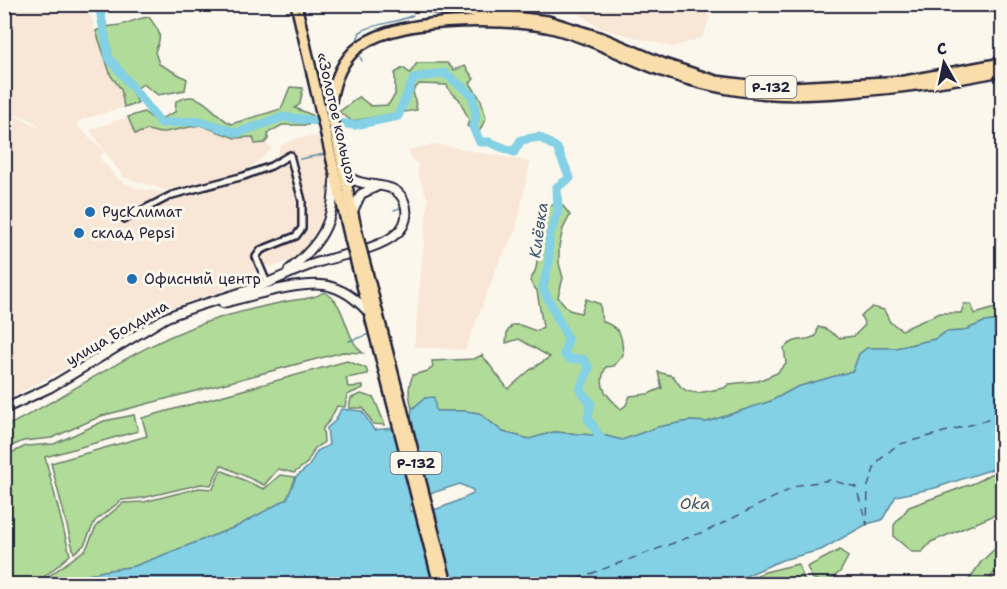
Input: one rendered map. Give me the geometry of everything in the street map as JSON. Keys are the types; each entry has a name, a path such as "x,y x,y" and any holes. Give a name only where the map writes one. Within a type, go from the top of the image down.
{"highway":[{"name":"«Золотое кольцо»","path":"296,4 297,18 354,238"},
{"name":"Р-132","path":"421,4 548,24 602,38 664,64 716,81 773,87 905,81 1002,63"},
{"name":"«Золотое кольцо»","path":"338,170 330,108 332,87 340,69 354,51 380,35 450,22 548,24"},
{"name":"Р-132","path":"548,24 662,71 715,87 773,94 810,94 905,87 1002,71"},
{"name":"Р-132","path":"338,170 352,213 354,238 447,585"},
{"name":"Р-132","path":"368,292 370,314 381,342 439,585"}],"main road":[{"path":"338,170 364,184 381,186 398,193 405,202 406,219 397,234 358,251 303,267 281,277 305,258 323,234 333,210 338,170"},
{"path":"352,213 361,194 381,186"},
{"name":"улица Болдина","path":"4,409 56,384 165,318 281,277"},
{"path":"203,305 220,304 310,285 332,286 349,294 370,314"}],"street":[{"path":"125,219 172,195 244,176 271,166 290,154 302,201 302,228 296,237 261,250 256,257 267,283"}],"shaded area":[{"path":"5,5 87,5 111,76 121,89 124,107 84,119 76,124 104,152 99,158 119,180 136,188 165,193 253,171 267,165 276,157 281,145 298,138 318,136 329,172 329,202 320,225 301,254 295,258 273,267 266,265 250,275 244,285 238,288 184,303 156,315 61,371 5,400 5,115 26,120 39,128 35,122 23,116 5,112"},
{"path":"567,5 704,5 709,18 703,37 673,47 600,28"},
{"path":"128,117 135,134 148,130 200,125 235,138 257,136 272,149 245,172 166,190 123,177 90,130"},
{"path":"435,144 530,162 516,230 498,264 465,350 414,347 428,199 418,175 418,164 412,159 409,150"}],"green space":[{"path":"149,17 160,37 155,52 159,64 187,79 185,90 158,95 143,84 132,92 138,103 124,107 121,89 111,76 96,31"},
{"path":"417,63 447,63 454,70 465,66 474,79 470,83 481,100 486,118 479,132 467,126 469,120 459,99 447,85 419,84 413,91 417,110 352,121 339,112 359,97 371,106 388,105 395,95 395,73 403,68 410,73"},
{"path":"290,87 303,88 300,104 295,108 312,115 308,125 282,125 268,133 265,143 255,144 253,137 235,138 200,125 160,133 148,130 135,134 128,117 144,112 156,121 175,112 176,101 190,97 201,100 231,124 281,109"},
{"path":"550,205 563,206 570,215 563,229 559,246 559,263 563,278 558,297 569,310 581,313 586,299 600,304 602,321 614,327 620,334 623,355 614,366 606,367 602,380 604,391 621,409 626,405 630,396 648,394 662,388 658,372 673,376 681,387 698,393 724,388 729,384 758,381 777,373 786,363 784,348 793,342 816,336 818,327 826,329 839,338 854,336 865,325 861,316 872,307 884,310 890,322 902,330 940,313 961,313 964,304 971,304 975,314 1002,306 1002,320 984,322 963,331 946,332 935,339 896,348 867,348 859,354 853,371 797,387 771,401 707,422 689,421 658,427 622,440 606,436 554,432 530,439 503,432 479,413 436,411 429,398 425,398 412,409 409,392 413,375 428,371 433,367 432,361 474,359 482,355 508,389 550,357 519,339 506,343 507,332 512,325 520,325 536,331 543,327 537,291 530,281 536,270 536,226 542,212"},
{"path":"324,292 337,304 352,338 363,353 343,352 101,416 52,438 23,441 5,449 5,427 169,337 226,316 312,297"},
{"path":"347,361 366,368 368,374 346,378 348,387 363,386 363,388 347,395 345,407 337,406 323,428 324,442 315,448 307,463 294,473 278,469 264,485 221,465 211,485 201,484 142,498 122,500 95,521 84,545 74,553 51,463 147,436 142,418"},
{"path":"361,394 374,398 385,425 373,424 363,408 349,408 351,398"},
{"path":"134,415 138,431 45,457 70,555 34,583 5,581 5,456 26,446 54,444 104,421"},
{"path":"221,470 264,489 280,475 296,477 287,499 238,526 135,566 104,571 61,584 38,584 86,549 97,525 123,503 144,502 199,488 213,489"},
{"path":"1002,473 1002,512 931,542 922,552 912,552 894,537 894,525 909,507 977,482 990,474"},
{"path":"1002,542 1002,568 992,575 991,584 966,584 981,562"},
{"path":"840,550 848,557 840,572 825,584 812,578 807,567"},
{"path":"798,564 806,584 735,584 765,572"}],"water":[{"name":"Oka","path":"1002,320 1002,466 935,488 896,496 882,520 867,524 821,550 782,560 722,584 53,584 135,566 238,526 287,499 296,477 309,466 317,451 329,445 327,428 335,421 341,409 362,411 374,430 393,428 411,418 412,409 425,398 434,397 436,411 479,413 503,432 529,439 554,432 606,436 622,440 658,427 689,421 707,422 771,401 797,387 853,371 859,354 867,348 896,348 935,339 946,332 963,331 984,322","holes":["460,484 473,490 473,494 441,508 423,512 410,510 410,505 432,493"]}],"waterway":[{"name":"Киёвка","path":"99,4 109,58 161,123 201,121 237,133 283,117 355,125 398,116 414,78 445,73 473,96 476,118 473,127 480,142 489,142 514,152 521,140 539,137 557,148 570,178 557,187 558,212 549,237 549,261 543,288 568,339 564,354 570,359 583,359 589,368 580,390 591,403 588,418 605,445"},
{"path":"356,43 360,32 366,29 413,15"},
{"path":"359,54 362,61"},
{"path":"300,159 325,154"},
{"path":"394,210 400,208"},
{"path":"312,242 318,234"},
{"path":"349,341 370,334"}],"ferry route":[{"path":"563,584 711,529 799,485 830,480 856,487 867,525 868,486 876,463 897,445 1002,416"}],"place":[{"name":"РусКлимат","path":"90,212"},
{"name":"склад Pepsi","path":"79,233"},
{"name":"Офисный центр","path":"132,279"}]}
